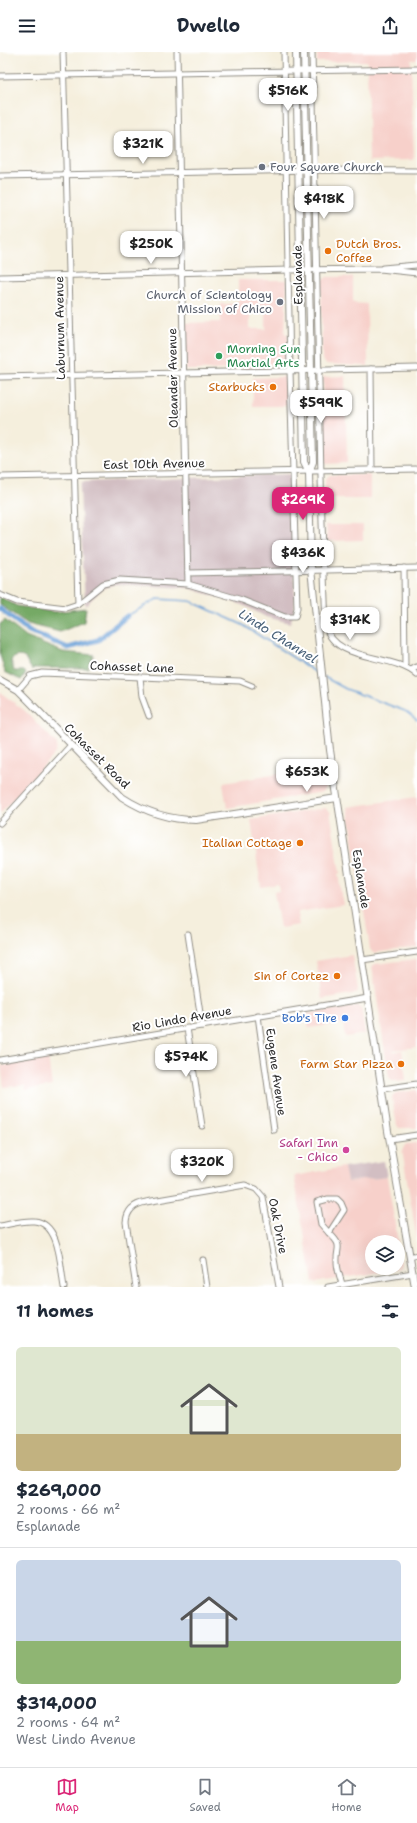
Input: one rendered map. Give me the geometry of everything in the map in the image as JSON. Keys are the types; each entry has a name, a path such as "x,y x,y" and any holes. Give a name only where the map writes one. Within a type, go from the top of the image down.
{"main road":[{"name":"Esplanade","path":"296,52 304,462 309,472"},
{"name":"Esplanade","path":"304,52 313,462 309,472 311,569 317,641 337,798 382,1089 415,1287"},
{"name":"Cohasset Road","path":"0,680 18,690 70,746 122,797 145,810 166,817 196,820 337,798"}],"street":[{"name":"Laburnum Avenue","path":"63,52 73,476 78,604"},
{"name":"Oleander Avenue","path":"177,52 188,584"},
{"path":"0,595 17,602 32,605 66,608 78,604 103,584 120,580 188,584 242,600 285,617 295,616 297,608 290,371 284,52"},
{"path":"312,52 325,622 331,638 340,646 351,651 405,666 417,675"},
{"path":"0,76 417,69"},
{"path":"0,176 307,170 417,171"},
{"path":"0,277 380,269 417,264 417,273 380,269"},
{"path":"0,377 417,368"},
{"path":"371,369 372,470"},
{"name":"East 10th Avenue","path":"0,477 417,469"},
{"path":"404,568 405,666"},
{"path":"188,573 311,569 417,568"},
{"path":"411,670 417,667"},
{"name":"Cohasset Lane","path":"18,690 30,676 42,673 240,681 252,686"},
{"path":"140,677 142,697 149,716"},
{"path":"0,823 70,746"},
{"path":"188,934 202,1026"},
{"path":"362,960 417,952"},
{"name":"Rio Lindo Avenue","path":"0,1060 368,998"},
{"name":"Eugene Avenue","path":"258,1016 274,1130"},
{"path":"187,1028 202,1126"},
{"path":"382,1089 417,1084"},
{"path":"390,1139 417,1135"},
{"name":"Oak Drive","path":"136,1287 126,1222 128,1212 132,1207 146,1202 245,1185 256,1189 263,1197 279,1287"},
{"path":"329,1234 344,1210 338,1199 328,1199 317,1202 321,1224 329,1234 338,1244 339,1253 337,1262 342,1284"},
{"path":"0,1226 32,1221 40,1222 50,1228 55,1239 64,1287"},
{"path":"410,1257 417,1255"},
{"path":"203,1260 207,1287"},
{"path":"328,1287 413,1273"}],"shaded area":[{"path":"317,52 417,52 417,60 411,60 414,160 369,161 367,61 317,62"},
{"path":"327,277 353,277 353,303 367,304 368,366 327,364 322,360 321,282"},
{"path":"238,280 287,280 285,334 288,334 288,364 268,364 268,369 186,370 185,323 220,322 220,304 238,304","holes":["250,309 266,309 266,329 250,329"]},
{"path":"345,376 347,463 325,464 323,377"},
{"path":"288,377 288,406 253,406 253,378"},
{"path":"291,474 295,602 294,613 290,623 266,617 243,605 188,588 115,584 102,589 85,606 80,488 82,482"},
{"path":"330,475 370,475 370,499 325,499 325,479"},
{"path":"326,525 363,525 363,540 327,541"},
{"path":"0,692 25,711 57,744 56,752 0,814"},
{"path":"323,767 326,787 322,792 227,808 223,783"},
{"path":"417,797 417,947 373,953 370,949 348,807"},
{"path":"325,808 330,811 340,873 338,874 343,905 297,912 299,925 280,928 274,892 279,891 278,884 261,887 251,820"},
{"path":"352,955 358,990 357,993 322,999 316,961"},
{"path":"417,959 417,1047 393,1050 394,1052 402,1050 406,1080 393,1081 389,1077 372,967 375,964"},
{"path":"357,1006 361,1008 365,1034 345,1037 343,1023 309,1028 306,1014"},
{"path":"48,1058 52,1086 26,1090 25,1085 4,1087 1,1066"},
{"path":"417,1090 417,1128 399,1128 397,1125 392,1098 393,1095 396,1093"},
{"path":"417,1143 417,1240 402,1150 406,1144"},
{"path":"384,1161 387,1177 347,1182 344,1167"},
{"path":"344,1167 347,1182 387,1177 397,1235 365,1235 365,1275 313,1283 294,1176"}],"green space":[{"path":"0,597 17,606 55,612 86,608 84,622 60,632 28,624 0,605"},
{"path":"5,620 26,637 63,652 94,655 88,668 34,668 32,670 25,658 19,656 11,660 14,671 24,671 26,673 21,680 5,672 0,655 0,624"}],"waterway":[{"name":"Lindo Channel","path":"127,616 157,599 190,601 243,625 320,675"},
{"name":"Lindo Channel","path":"0,609 29,631 68,648 98,640 127,616"},
{"name":"Lindo Channel","path":"324,677 346,689 405,711 417,720"}],"place":[{"name":"Four Square Church","path":"262,167"},
{"name":"Dutch Bros. Coffee","path":"328,251"},
{"name":"Church of Scientology Mission of Chico","path":"280,302"},
{"name":"Morning Sun Martial Arts","path":"219,356"},
{"name":"Starbucks","path":"273,387"},
{"name":"Italian Cottage","path":"300,843"},
{"name":"Sin of Cortez","path":"337,976"},
{"name":"Bob's Tire","path":"345,1018"},
{"name":"Farm Star Pizza","path":"401,1064"},
{"name":"Safari Inn - Chico","path":"346,1150"}]}
